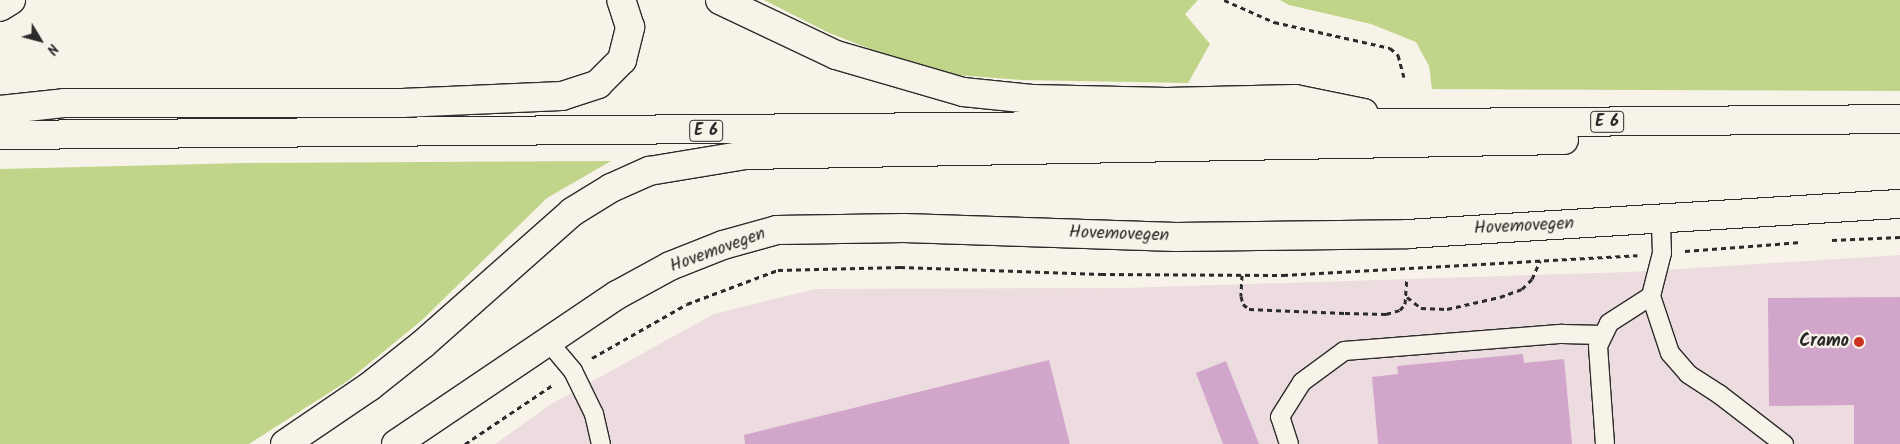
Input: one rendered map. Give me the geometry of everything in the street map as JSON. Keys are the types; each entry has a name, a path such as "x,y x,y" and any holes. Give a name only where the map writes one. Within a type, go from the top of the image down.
{"main road":[{"path":"0,7 11,0"},
{"path":"0,110 64,103 402,103 562,96 598,84 622,60 630,27 620,0"},
{"path":"720,0 836,55 963,92 1032,98 1167,102 1295,99 1412,123"},
{"name":"E 6","path":"0,135 1900,119"},
{"path":"285,444 369,387 423,344 572,212 611,188 649,171 746,155 1716,139 1763,134 1803,120"},
{"name":"Hovemovegen","path":"396,444 547,340 617,295 670,266 723,245 778,230 894,227 1176,237 1407,234 1900,204"}],"lane":[{"path":"1661,220 1662,253 1651,296 1670,353 1688,374 1719,394 1784,444"},
{"path":"1605,444 1598,346 1609,323 1651,296"},
{"path":"1289,444 1280,417 1302,382 1344,351 1562,334 1603,335"},
{"path":"547,340 573,371 594,414 601,444"}],"path":[{"path":"1224,0 1274,22 1390,48 1398,55 1404,77"},
{"path":"1830,240 1900,236"},
{"path":"466,444 617,342 717,290 778,270 900,267 1242,275 1540,261 1811,241"},
{"path":"1406,297 1421,308 1447,309 1500,297 1522,289 1532,279 1540,261"},
{"path":"1242,275 1243,304 1252,310 1386,314 1400,310 1406,297 1407,278"}],"shaded area":[{"path":"1900,255 1900,444 495,444 553,403 714,314 815,289 1124,288 1630,272"}],"green space":[{"path":"764,0 1198,0 1185,14 1210,44 1188,83 1022,80 931,73 827,32"},
{"path":"1280,0 1900,0 1900,91 1432,89 1429,66 1416,42 1371,24 1289,5"},
{"path":"611,161 547,198 422,320 349,380 249,444 0,444 0,169 245,163"}],"building":[{"path":"1900,297 1900,444 1854,444 1854,405 1769,406 1768,298"},
{"path":"1523,354 1524,363 1564,359 1572,444 1378,444 1372,377 1398,374 1397,366"},
{"path":"1049,360 1070,444 745,444 744,435"},
{"path":"1226,361 1259,444 1223,444 1196,373"}],"place":[{"name":"Cramo","path":"1859,342"}]}
